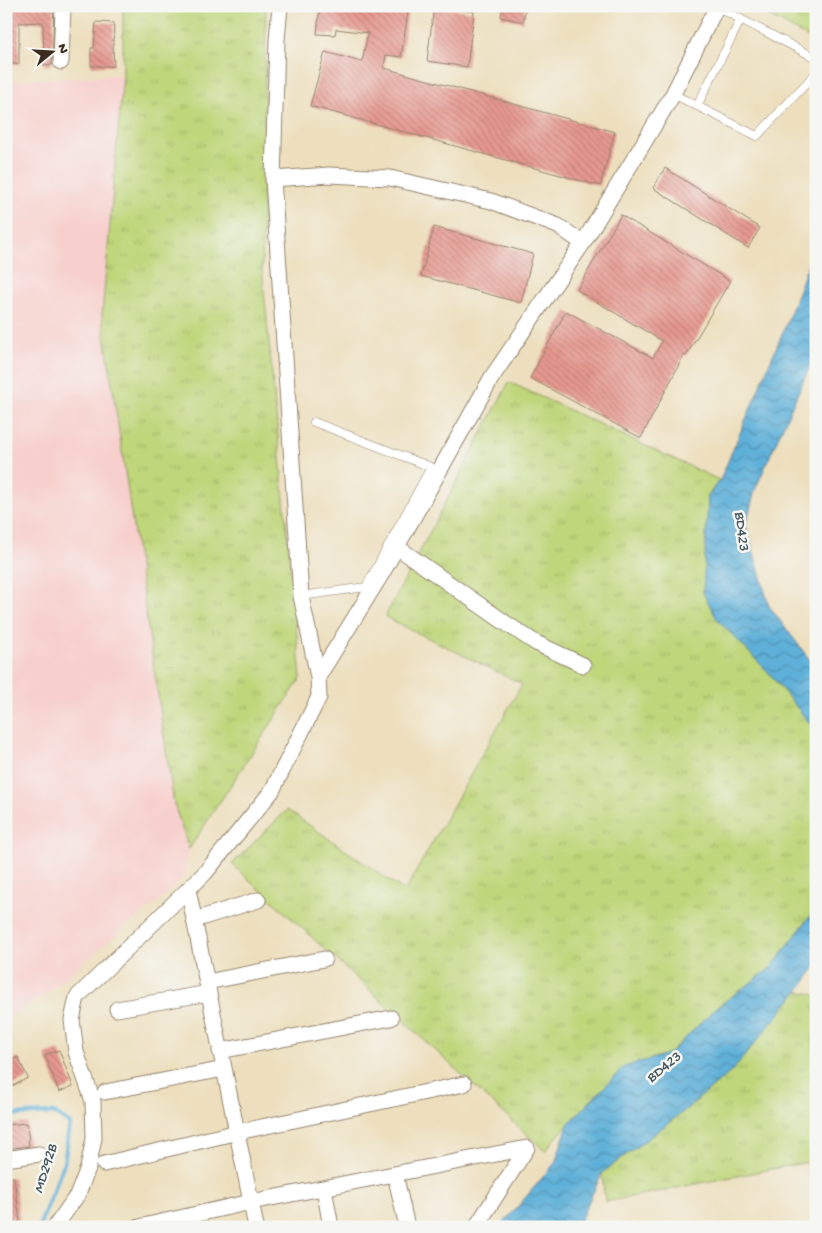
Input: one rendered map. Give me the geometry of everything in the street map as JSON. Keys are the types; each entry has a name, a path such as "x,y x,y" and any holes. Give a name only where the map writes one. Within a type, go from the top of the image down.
{"street":[{"path":"61,62 63,6"},
{"path":"55,1227 78,1194 88,1168 94,1138 93,1101 76,1052 72,1020 77,997 205,873 272,791 319,696 318,677 301,596 272,179 280,6"},
{"path":"318,677 397,547 418,499 492,377 583,243 673,94 717,7"},
{"path":"272,179 329,174 390,178 491,200 558,226 583,243"},
{"path":"397,547 536,643 582,665"},
{"path":"188,889 256,1227"},
{"path":"194,920 258,900"},
{"path":"117,1009 324,959"},
{"path":"220,1051 391,1018"},
{"path":"105,1092 224,1069"},
{"path":"104,1164 238,1132 464,1084"},
{"path":"139,1227 164,1224 251,1202 528,1148 476,1227"},
{"path":"6,1160 39,1154"},
{"path":"395,1174 407,1227"},
{"path":"324,1188 331,1227"}],"lane":[{"path":"717,7 816,58"},
{"path":"697,106 741,19"},
{"path":"673,94 757,136 816,72"},
{"path":"301,596 366,587 418,499 431,467 314,422"}],"shaded area":[{"path":"123,75 102,316 174,804 189,849 185,876 159,901 51,990 6,1019 6,81"}],"green space":[{"path":"123,6 266,6 262,268 301,678 189,849 174,804 102,316 123,75"},
{"path":"751,6 816,6 816,42"},
{"path":"509,382 719,480 708,496 769,673 816,731 816,908 771,968 717,1007 670,1054 624,1067 568,1124 545,1151 232,864 287,810 405,891 522,684 385,617"},
{"path":"798,991 816,995 816,1029 813,1037 816,1093 816,1175 809,1177 808,1162 605,1202 602,1173 679,1115 732,1071"}],"water":[{"name":"BD423","path":"816,243 816,352 755,490 746,525 769,606 816,668 816,731 769,673 717,619 703,593 708,496 720,480 787,322"},
{"name":"BD423","path":"816,908 816,967 732,1071 679,1115 602,1173 577,1227 500,1227 555,1163 568,1124 624,1067 670,1053 717,1007 771,968"}],"building":[{"path":"6,6 54,6 52,65 44,66 43,22 19,23 19,64 6,64"},
{"path":"320,6 409,6 401,57 386,55 384,68 615,132 600,186 310,106 325,52 362,62 368,33 336,29 335,35 317,34"},
{"path":"434,6 474,12 467,67 427,61"},
{"path":"503,6 526,6 523,22 501,17"},
{"path":"96,22 114,23 114,66 91,66 91,48 94,48"},
{"path":"665,168 760,228 748,248 653,188"},
{"path":"621,215 730,281 686,356 684,355 641,438 530,378 566,311 653,358 662,341 577,290"},
{"path":"434,227 533,254 521,303 421,276"},
{"path":"59,1050 73,1086 59,1092 45,1055"},
{"path":"18,1057 28,1078 6,1089 6,1063"},
{"path":"27,1123 29,1146 6,1149 6,1125"},
{"path":"14,1177 20,1222 16,1223 12,1218 6,1217 6,1178"}],"waterway":[{"name":"MD292B","path":"6,1115 54,1113 70,1124 64,1163 39,1227"}]}
